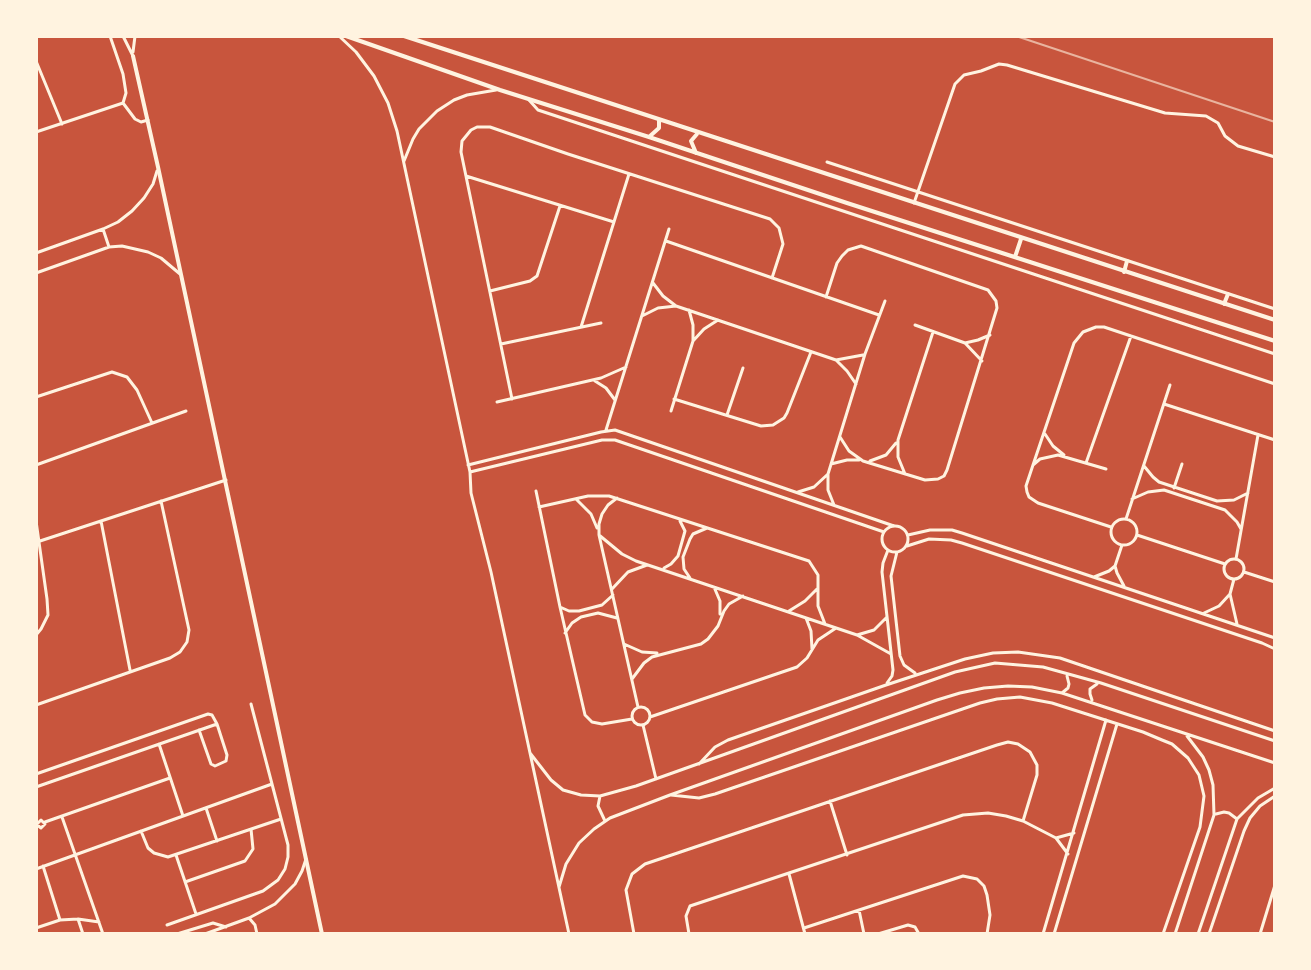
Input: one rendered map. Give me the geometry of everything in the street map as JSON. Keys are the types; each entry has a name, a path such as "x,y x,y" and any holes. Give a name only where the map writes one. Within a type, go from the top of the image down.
{"street":[{"path":"110,36 123,74 126,93 123,103"},
{"path":"123,36 133,56 148,120 322,934"},
{"path":"133,56 135,36"},
{"path":"339,36 365,64 381,89 393,117 470,472 471,493 569,934"},
{"path":"346,36 500,90 1275,341"},
{"path":"404,36 1275,320"},
{"path":"36,61 62,124"},
{"path":"914,203 958,80 964,75 999,64 1165,113 1206,116 1218,123 1233,143 1275,157"},
{"path":"404,161 419,129 442,107 480,91 500,90"},
{"path":"527,97 538,110 1275,354"},
{"path":"123,103 135,119 141,122 148,120"},
{"path":"36,132 123,103"},
{"path":"649,137 659,128 659,119"},
{"path":"512,399 461,152 462,141 471,130 483,126 762,216 779,228 783,244 772,278"},
{"path":"696,153 691,141 699,133"},
{"path":"827,162 1275,309"},
{"path":"36,253 118,222 132,211 153,184 158,167"},
{"path":"581,327 629,174"},
{"path":"466,176 614,222"},
{"path":"843,211 847,203"},
{"path":"490,291 530,281 537,276 560,206"},
{"path":"103,229 109,247"},
{"path":"606,430 669,229"},
{"path":"1015,257 1021,239"},
{"path":"666,241 879,315"},
{"path":"826,297 837,263 848,250 861,246 988,290 997,308 947,470 938,479 932,481 866,461 849,451 840,437"},
{"path":"36,273 109,247 148,252 172,266 182,276"},
{"path":"1124,272 1127,261"},
{"path":"1055,281 1058,272"},
{"path":"653,283 676,306 811,352 836,360 865,354"},
{"path":"1224,304 1228,294"},
{"path":"834,505 828,490 828,474 865,354 885,301"},
{"path":"642,316 658,308 676,306"},
{"path":"671,411 693,341 689,310"},
{"path":"693,341 718,320"},
{"path":"501,344 601,323"},
{"path":"915,325 965,343 982,361"},
{"path":"1111,527 1033,501 1026,486 1078,337 1083,332 1104,327 1275,384"},
{"path":"905,474 898,457 898,440 933,332"},
{"path":"965,343 990,335"},
{"path":"1086,463 1131,336"},
{"path":"674,399 761,426 773,425 787,413 811,352"},
{"path":"836,360 856,384"},
{"path":"497,402 610,376 626,367"},
{"path":"727,415 743,368"},
{"path":"36,397 112,372 127,377 132,383 152,423"},
{"path":"592,380 606,388 615,401"},
{"path":"1126,519 1170,385"},
{"path":"1164,404 1275,440"},
{"path":"36,465 186,411"},
{"path":"468,465 606,430 623,433 903,528 908,535 907,546"},
{"path":"1044,431 1053,446 1067,457"},
{"path":"1236,559 1258,435"},
{"path":"470,472 602,440 615,440 884,532"},
{"path":"831,464 847,460 866,461 886,455 898,440"},
{"path":"1033,465 1049,456 1067,457 1106,469"},
{"path":"1174,488 1182,464"},
{"path":"1143,465 1153,477 1174,488 1217,501 1226,502 1248,493"},
{"path":"796,492 814,487 828,474"},
{"path":"40,541 226,480"},
{"path":"1132,499 1148,492 1164,490 1225,510 1241,529"},
{"path":"536,491 585,715 592,722 602,724 632,719"},
{"path":"539,507 600,495 617,498 809,561 816,570 818,606 825,624"},
{"path":"576,498 591,514 599,535 638,707"},
{"path":"599,535 602,514 617,498"},
{"path":"36,705 170,658 180,652 187,642 189,630 161,501"},
{"path":"662,569 675,560 684,536 684,526 678,519"},
{"path":"1126,519 1134,523 1137,535 1131,543 1122,545 1113,540 1110,532 1117,520 1126,519"},
{"path":"36,521 48,615 36,635"},
{"path":"101,521 131,672"},
{"path":"894,526 884,532 882,542 888,550 897,552 929,539 951,540 1275,649"},
{"path":"690,578 684,569 683,557 693,534 708,528"},
{"path":"908,535 921,530 952,530 1275,638"},
{"path":"599,535 622,554 857,635 891,654"},
{"path":"1137,535 1225,564"},
{"path":"1094,577 1115,566 1122,545"},
{"path":"886,685 892,676 882,572 888,550"},
{"path":"897,552 891,576 900,656 912,673 919,674"},
{"path":"1225,564 1236,559 1242,562 1244,572"},
{"path":"1225,564 1225,573 1229,577 1239,578 1244,572"},
{"path":"612,589 628,572 650,565"},
{"path":"1115,566 1125,587"},
{"path":"1244,572 1275,582"},
{"path":"1204,613 1219,606 1230,594 1234,579"},
{"path":"714,586 720,601 720,618"},
{"path":"787,611 805,601 819,586"},
{"path":"1230,594 1237,624"},
{"path":"560,607 579,611 602,605 613,595"},
{"path":"624,644 642,652 661,653 701,644 714,633 729,604 743,596"},
{"path":"565,633 581,617 598,613 618,619"},
{"path":"857,635 874,630 887,617"},
{"path":"806,618 811,631 811,652"},
{"path":"650,717 797,667 818,640 836,628"},
{"path":"699,764 715,747 728,740 919,674 993,653 1021,652 1060,658 1275,731"},
{"path":"632,679 644,663 661,653"},
{"path":"529,752 563,790 600,796 699,764 955,672 995,663 1043,667 1101,683 1275,741"},
{"path":"951,664 955,672"},
{"path":"1062,693 1069,684 1065,673"},
{"path":"1093,702 1090,689 1101,683"},
{"path":"558,888 566,864 579,843 605,821 670,795 960,693 984,688 1032,687 1062,693 1275,763"},
{"path":"670,795 707,796 963,708 997,699 1036,699 1172,744 1194,766 1202,785 1204,806 1194,848 1163,934"},
{"path":"167,925 263,891 278,880 285,869 288,845 251,704"},
{"path":"835,704 839,714"},
{"path":"638,707 648,710 650,717 643,725 636,724 632,719 638,707"},
{"path":"36,774 208,714 217,724 226,761 215,766 210,762 199,730"},
{"path":"1043,934 1106,720"},
{"path":"36,787 217,724"},
{"path":"1054,934 1117,724"},
{"path":"643,725 656,779"},
{"path":"1261,737 1265,727"},
{"path":"1175,934 1214,815 1209,770 1184,733"},
{"path":"634,934 626,890 632,874 645,864 1008,742 1028,749 1037,765 1037,775 1023,821"},
{"path":"159,744 183,816"},
{"path":"37,826 41,820 45,822 170,778"},
{"path":"36,869 272,784"},
{"path":"1198,934 1237,819 1258,798 1275,788"},
{"path":"600,796 598,806 605,821"},
{"path":"1209,934 1250,818 1260,806 1275,796"},
{"path":"830,801 847,855"},
{"path":"206,808 217,841"},
{"path":"689,934 686,916 690,906 963,815 988,813 1023,821 1056,838 1068,854"},
{"path":"1214,815 1229,813 1237,819"},
{"path":"62,816 103,934"},
{"path":"141,831 148,848 154,853 176,855 281,819"},
{"path":"185,882 245,861 253,849 251,829"},
{"path":"1056,838 1074,833"},
{"path":"1194,848 1203,850"},
{"path":"1227,848 1238,852"},
{"path":"176,855 196,914"},
{"path":"205,934 249,918 275,904 302,871 306,857"},
{"path":"43,866 60,920"},
{"path":"789,874 805,934"},
{"path":"804,928 960,876 968,876 977,879 987,895 990,915 987,934"},
{"path":"1260,934 1275,885"},
{"path":"1053,901 1063,904"},
{"path":"859,910 864,934"},
{"path":"1170,913 1181,916"},
{"path":"249,918 257,934"},
{"path":"78,919 83,934"},
{"path":"36,928 60,920 99,922"},
{"path":"177,934 213,923 226,927"},
{"path":"878,934 908,925 915,927 919,934"}],"railway":[{"path":"1016,36 1275,122"}]}
